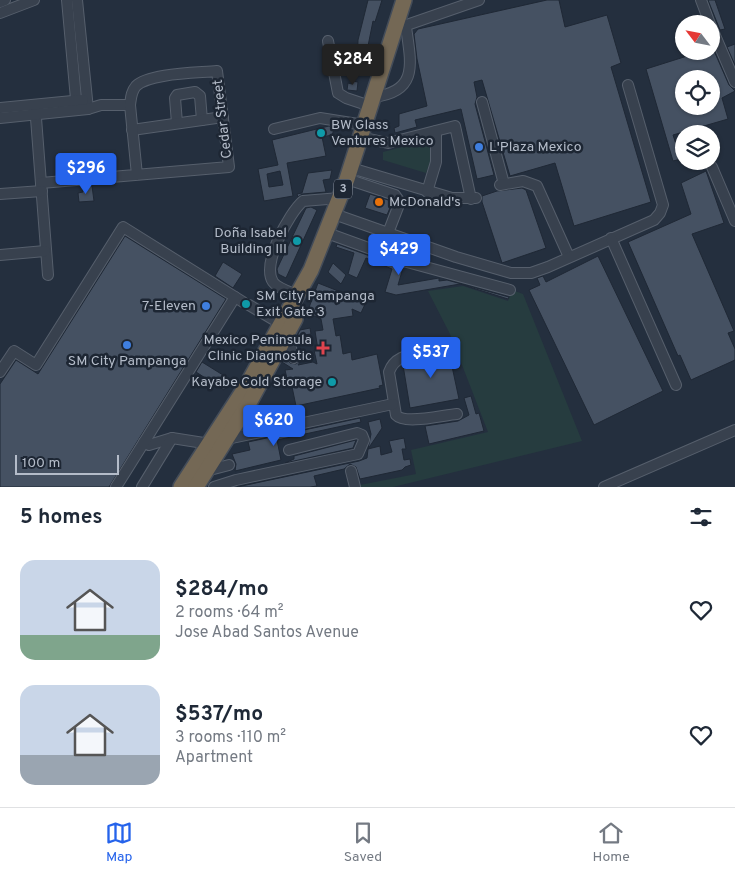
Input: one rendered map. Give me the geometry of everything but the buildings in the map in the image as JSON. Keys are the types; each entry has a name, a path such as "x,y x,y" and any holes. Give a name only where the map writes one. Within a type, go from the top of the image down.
{"highway":[{"name":"3","path":"185,487 206,471 227,439 281,324 311,270 327,233 372,102 401,28 404,0"},
{"name":"3","path":"185,487 210,444 252,388 297,316 311,270"}],"street":[{"path":"0,2 5,0"},
{"path":"0,13 34,0"},
{"path":"68,0 82,105"},
{"path":"77,0 82,105"},
{"path":"328,41 338,92 346,98 372,102 390,95 401,88 409,73 410,58 401,28 479,0"},
{"path":"701,0 707,15"},
{"path":"720,46 735,82"},
{"name":"Cedar Street","path":"130,105 131,94 137,85 146,80 217,71 229,167 137,175"},
{"path":"334,214 456,257 511,273 531,273 654,220 660,213 663,205 628,85"},
{"path":"177,123 175,98 177,95 195,92 200,96 202,120"},
{"path":"482,102 502,184 523,181 537,186 568,257"},
{"path":"0,118 35,110 82,105 130,105 137,175 0,194"},
{"path":"0,108 35,110"},
{"path":"35,110 48,274"},
{"path":"132,130 223,117"},
{"path":"274,129 320,118 362,131 388,143 455,126 474,199 452,198 349,173"},
{"path":"427,192 436,162 436,131"},
{"path":"713,170 735,221"},
{"path":"349,173 399,198 400,202 388,233"},
{"path":"297,295 274,284 270,274 270,263 288,217 303,201 340,198"},
{"path":"0,372 14,351 36,364 123,227 242,302 281,324"},
{"path":"327,233 414,264 510,290"},
{"path":"611,238 676,385"},
{"path":"0,255 45,251"},
{"path":"116,487 242,302"},
{"path":"290,345 293,361"},
{"path":"423,352 398,359 391,366 389,372 396,415 402,420 457,414"},
{"path":"227,439 393,404"},
{"path":"604,487 735,430"},
{"path":"214,487 246,478 358,454 363,437 357,433 289,450"},
{"path":"146,443 172,438 210,444"},
{"path":"142,487 172,438"},
{"path":"127,487 126,481 146,443"},
{"path":"206,471 229,465"},
{"path":"351,471 355,487"}],"green space":[{"path":"429,140 431,160 426,173 383,160 383,152"},
{"path":"463,286 508,301 512,290 523,294 582,441 393,487 360,487 360,485 416,474 411,450 488,432 450,334 428,291"}],"place":[{"name":"BW Glass Ventures Mexico","path":"321,133"},
{"name":"L'Plaza Mexico","path":"479,147"},
{"name":"McDonald's","path":"379,202"},
{"name":"Doña Isabel Building III","path":"297,241"},
{"name":"SM City Pampanga Exit Gate 3","path":"246,304"},
{"name":"7-Eleven","path":"206,306"},
{"name":"SM City Pampanga","path":"127,345"},
{"name":"Mexico Peninsula Clinic Diagnostic","path":"323,348"},
{"name":"Kayabe Cold Storage","path":"332,382"}]}
